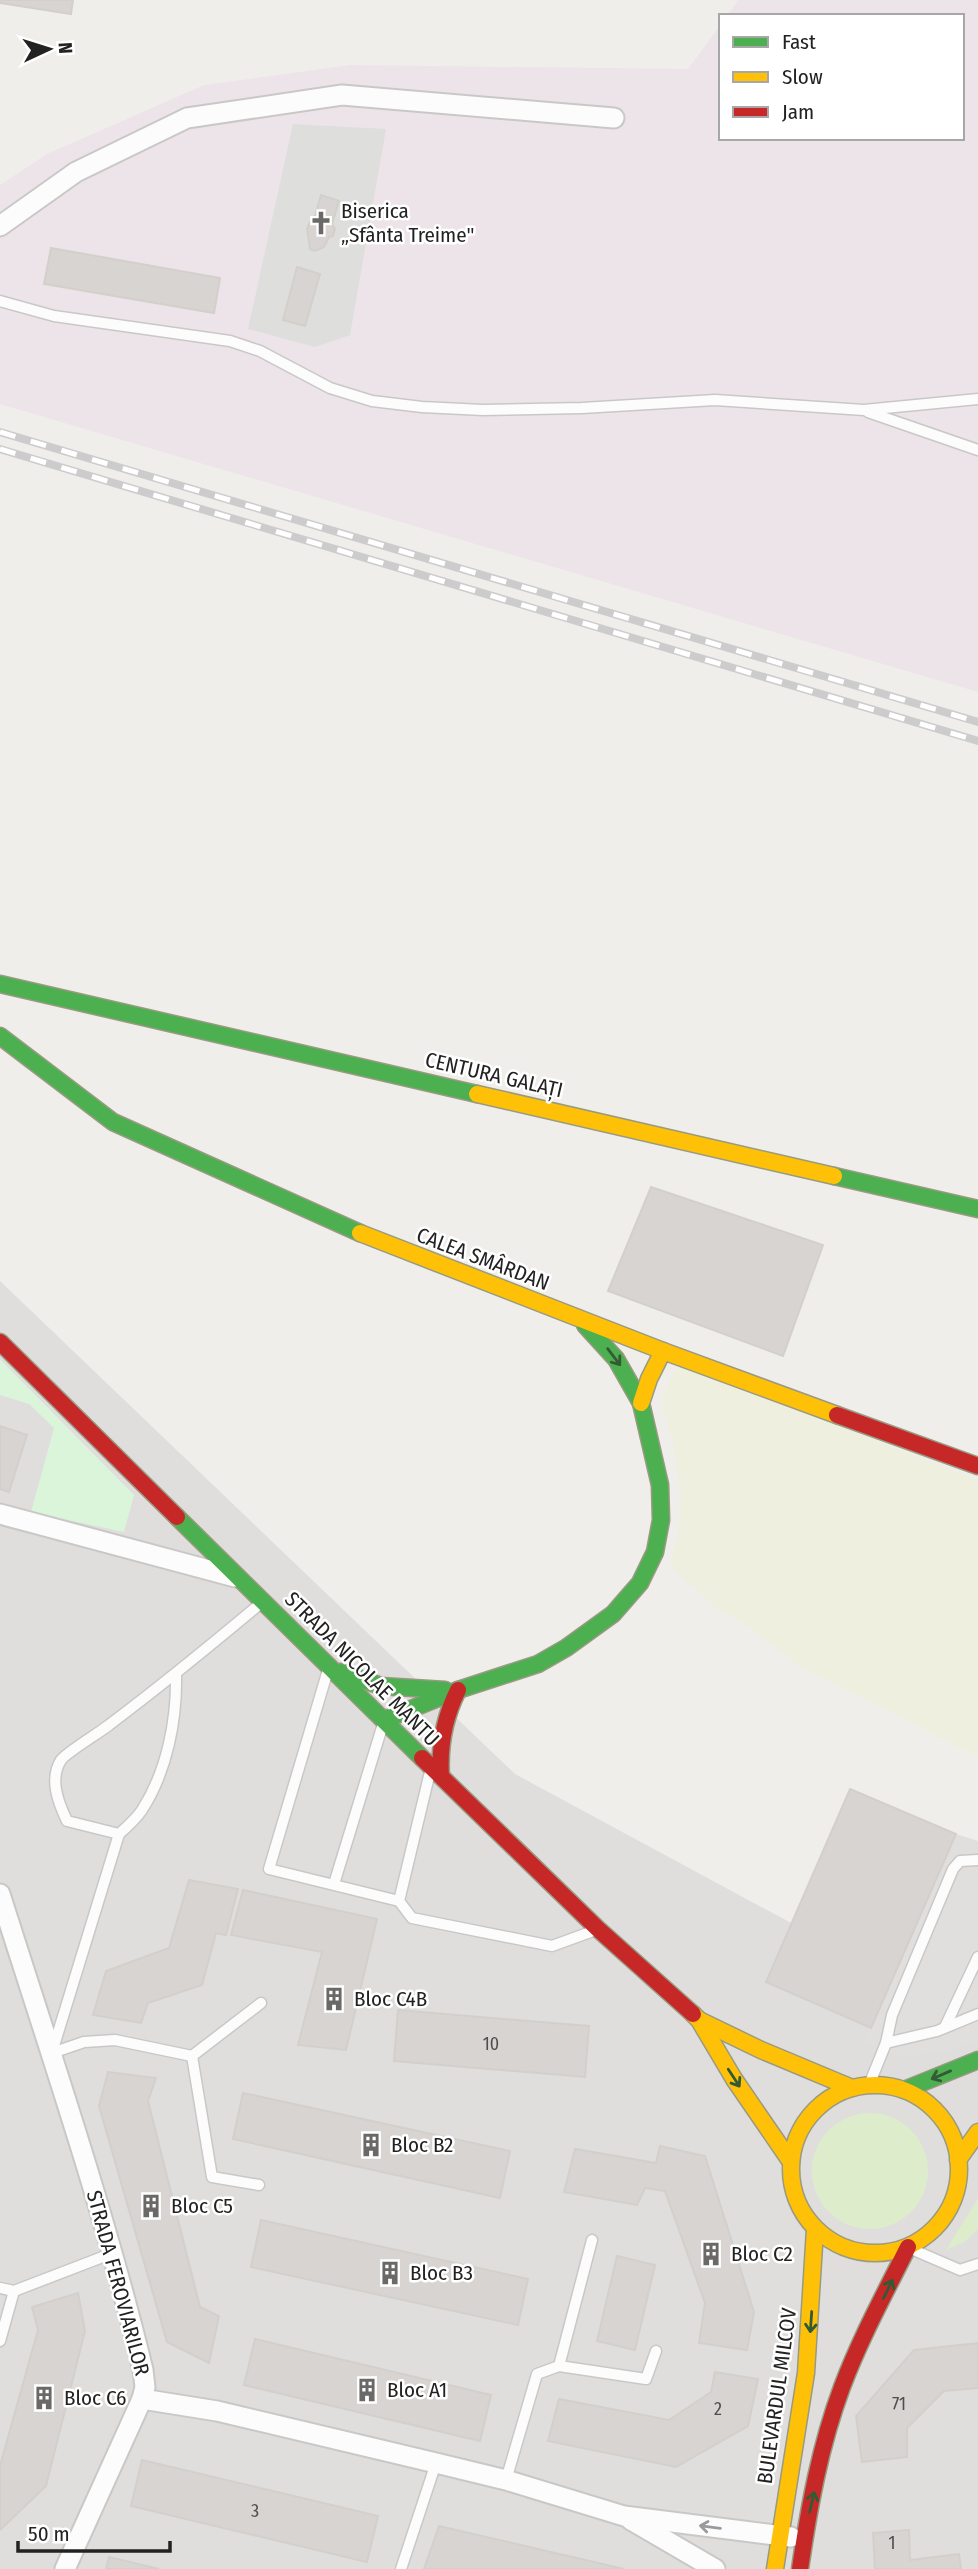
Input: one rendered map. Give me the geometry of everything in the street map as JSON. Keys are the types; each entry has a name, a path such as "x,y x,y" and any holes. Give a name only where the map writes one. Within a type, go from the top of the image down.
{"main road":[{"name":"CENTURA GALAȚI","path":"0,984 978,1209"},
{"name":"CALEA SMÂRDAN","path":"0,1036 113,1122 370,1238 663,1351 978,1466"},
{"path":"384,1720 458,1690 538,1664 613,1615 640,1583 654,1552 661,1520 660,1485 641,1403 616,1359 578,1318"},
{"name":"STRADA NICOLAE MANTU","path":"0,1342 436,1772 598,1929 699,2020 761,2050 861,2087"},
{"path":"641,1403 655,1362 663,1351"},
{"path":"329,1666 356,1679 381,1686 407,1690 458,1690"},
{"path":"436,1772 439,1738 446,1712 458,1690"},
{"name":"STRADA NICOLAE MANTU","path":"699,2020 734,2079 791,2162"},
{"path":"904,2090 978,2060"},
{"path":"963,2160 947,2125 935,2110 920,2099 904,2090 887,2086 861,2087 830,2099 810,2115 794,2145 791,2162 792,2186 800,2209 815,2229 831,2242 849,2250 869,2254 908,2248 937,2227 955,2196 963,2160 978,2132"},
{"name":"BULEVARDUL MILCOV","path":"775,2569 778,2536 806,2376 815,2229"},
{"path":"800,2569 828,2432 842,2387 908,2248"}],"street":[{"path":"0,226 76,172 187,118 342,95 614,118"},
{"path":"0,1514 240,1578"},
{"name":"STRADA FEROVIARILOR","path":"0,1894 113,2253 143,2370 145,2387 142,2399 217,2411 436,2463 506,2480 624,2516 804,2539"},
{"path":"65,2569 142,2399"},
{"name":"STRADA FEROVIARILOR","path":"624,2516 715,2569"}],"lane":[{"path":"0,301 54,316 230,341 260,351 330,388 372,401 397,404 483,410 582,408 715,400 864,410 978,399"},
{"path":"864,410 978,450"},
{"path":"119,1834 67,1821 56,1799 56,1771 63,1757 176,1674 263,1601"},
{"path":"329,1666 269,1869 399,1901 412,1918 552,1946 598,1929"},
{"path":"52,2053 119,1834 140,1813 152,1792 172,1736 177,1700 176,1674"},
{"path":"334,1884 384,1720"},
{"path":"399,1901 436,1772"},
{"path":"861,2087 886,2043 892,2015 953,1869 960,1861 978,1860"},
{"path":"946,2027 978,1957"},
{"path":"52,2053 84,2042 115,2040 192,2056 261,2003"},
{"path":"886,2043 946,2027 978,2014"},
{"path":"192,2056 212,2178 259,2185"},
{"path":"559,2367 592,2240"},
{"path":"908,2248 960,2270 978,2264"},
{"path":"0,2288 14,2291 113,2253"},
{"path":"0,2341 14,2291"},
{"path":"506,2480 537,2374 559,2367 646,2379 656,2351"},
{"path":"401,2569 436,2463"}],"shaded area":[{"path":"738,0 978,0 978,692 0,404 0,185 47,154 204,85 350,65 688,69 719,27 719,140 964,140 964,14 728,14"},
{"path":"293,124 386,129 350,335 315,347 248,329"},
{"path":"0,1281 515,1774 978,2024 978,2569 0,2569"},
{"path":"956,1834 978,1841 978,2042 951,2050 903,2058 863,2042"}],"green space":[{"path":"0,1359 134,1495 124,1532 31,1512 54,1428 29,1404 0,1395"},
{"path":"685,1366 978,1480 978,1757 801,1667 748,1626 717,1608 674,1570 670,1564 678,1534 681,1495 662,1395 674,1372"},
{"path":"870,2113 892,2117 911,2130 924,2149 928,2171 924,2193 911,2212 892,2225 870,2229 848,2225 829,2212 816,2193 812,2171 816,2149 829,2130 848,2117"},
{"path":"978,2198 978,2229 966,2241 946,2250"}],"building":[{"path":"0,0 73,0 71,14 0,3"},
{"name":"Biserica „Sfânta Treime\"","path":"321,195 339,201 332,224 335,229 333,236 329,237 324,247 315,251 310,249 307,229 314,219"},
{"path":"51,248 220,278 214,313 44,284"},
{"path":"297,267 320,274 305,326 283,320"},
{"path":"651,1187 823,1245 783,1356 608,1291"},
{"path":"0,1426 27,1435 9,1492 0,1489"},
{"path":"850,1789 956,1834 871,2028 766,1982"},
{"path":"189,1880 238,1889 226,1935 216,1933 202,1985 148,2003 141,2023 93,2015 106,1971 169,1948"},
{"name":"Bloc C4B","path":"243,1890 377,1919 346,2050 298,2045 322,1952 231,1935"},
{"path":"398,2010 589,2026 585,2077 394,2061"},
{"name":"Bloc C5","path":"108,2072 156,2078 148,2101 200,2307 219,2316 209,2363 167,2342 99,2106"},
{"name":"Bloc B2","path":"243,2093 510,2151 500,2198 233,2139"},
{"name":"Bloc C2","path":"660,2146 705,2156 754,2312 747,2350 699,2343 705,2303 665,2191 645,2188 637,2205 564,2192 575,2149 656,2163"},
{"name":"Bloc B3","path":"261,2220 528,2279 518,2325 251,2267"},
{"path":"617,2256 655,2265 635,2350 597,2341"},
{"name":"Bloc C6","path":"78,2293 85,2331 46,2486 0,2530 0,2466 38,2330 32,2307"},
{"name":"Bloc A1","path":"255,2339 491,2395 480,2441 244,2385"},
{"path":"978,2343 978,2388 944,2391 907,2428 907,2457 862,2462 856,2416 914,2350"},
{"path":"715,2372 758,2379 748,2426 676,2467 548,2441 559,2399 669,2420 711,2392"},
{"path":"142,2460 378,2516 367,2562 131,2506"},
{"path":"439,2526 624,2569 424,2569"},
{"path":"909,2530 910,2560 959,2554 961,2569 875,2569 873,2533"},
{"path":"109,2557 159,2569 106,2569"}],"railway":[{"path":"0,432 978,722"},
{"path":"0,449 978,741"}],"traffic: fast":[{"path":"0,984 477,1094"},
{"path":"0,1036 113,1122 360,1233"},
{"path":"834,1176 978,1209"},
{"path":"384,1720 458,1690 538,1664 566,1648 613,1614 640,1583 655,1552 661,1520 660,1485 641,1403 616,1359 585,1325"},
{"path":"177,1517 422,1758"},
{"path":"341,1672 381,1686 445,1690"},
{"path":"904,2090 978,2060"}],"traffic: slow":[{"path":"477,1094 834,1176"},
{"path":"360,1233 663,1351 837,1415"},
{"path":"641,1403 663,1351"},
{"path":"693,2014 791,2162"},
{"path":"699,2020 761,2050 852,2088"},
{"path":"875,2085 907,2092 922,2099 934,2110 945,2122 952,2137 959,2169 952,2201 945,2216 934,2228 922,2239 907,2246 875,2253 843,2246 828,2239 816,2228 805,2216 798,2201 791,2169 798,2137 805,2122 816,2110 828,2099 843,2092 875,2085"},
{"path":"958,2160 978,2132"},
{"path":"775,2569 806,2373 815,2229"}],"traffic: jam":[{"path":"0,1342 177,1517"},
{"path":"837,1415 978,1466"},
{"path":"441,1776 444,1732 458,1690"},
{"path":"422,1758 598,1929 693,2014"},
{"path":"800,2569 816,2477 834,2409 857,2351 908,2247"}],"place":[{"name":"Biserica „Sfânta Treime\"","path":"321,223"},
{"name":"Bloc C4B","path":"334,1999"},
{"name":"Bloc B2","path":"371,2145"},
{"name":"Bloc C5","path":"151,2206"},
{"name":"Bloc C2","path":"711,2254"},
{"name":"Bloc B3","path":"390,2273"},
{"name":"Bloc A1","path":"367,2390"},
{"name":"Bloc C6","path":"44,2398"}]}
